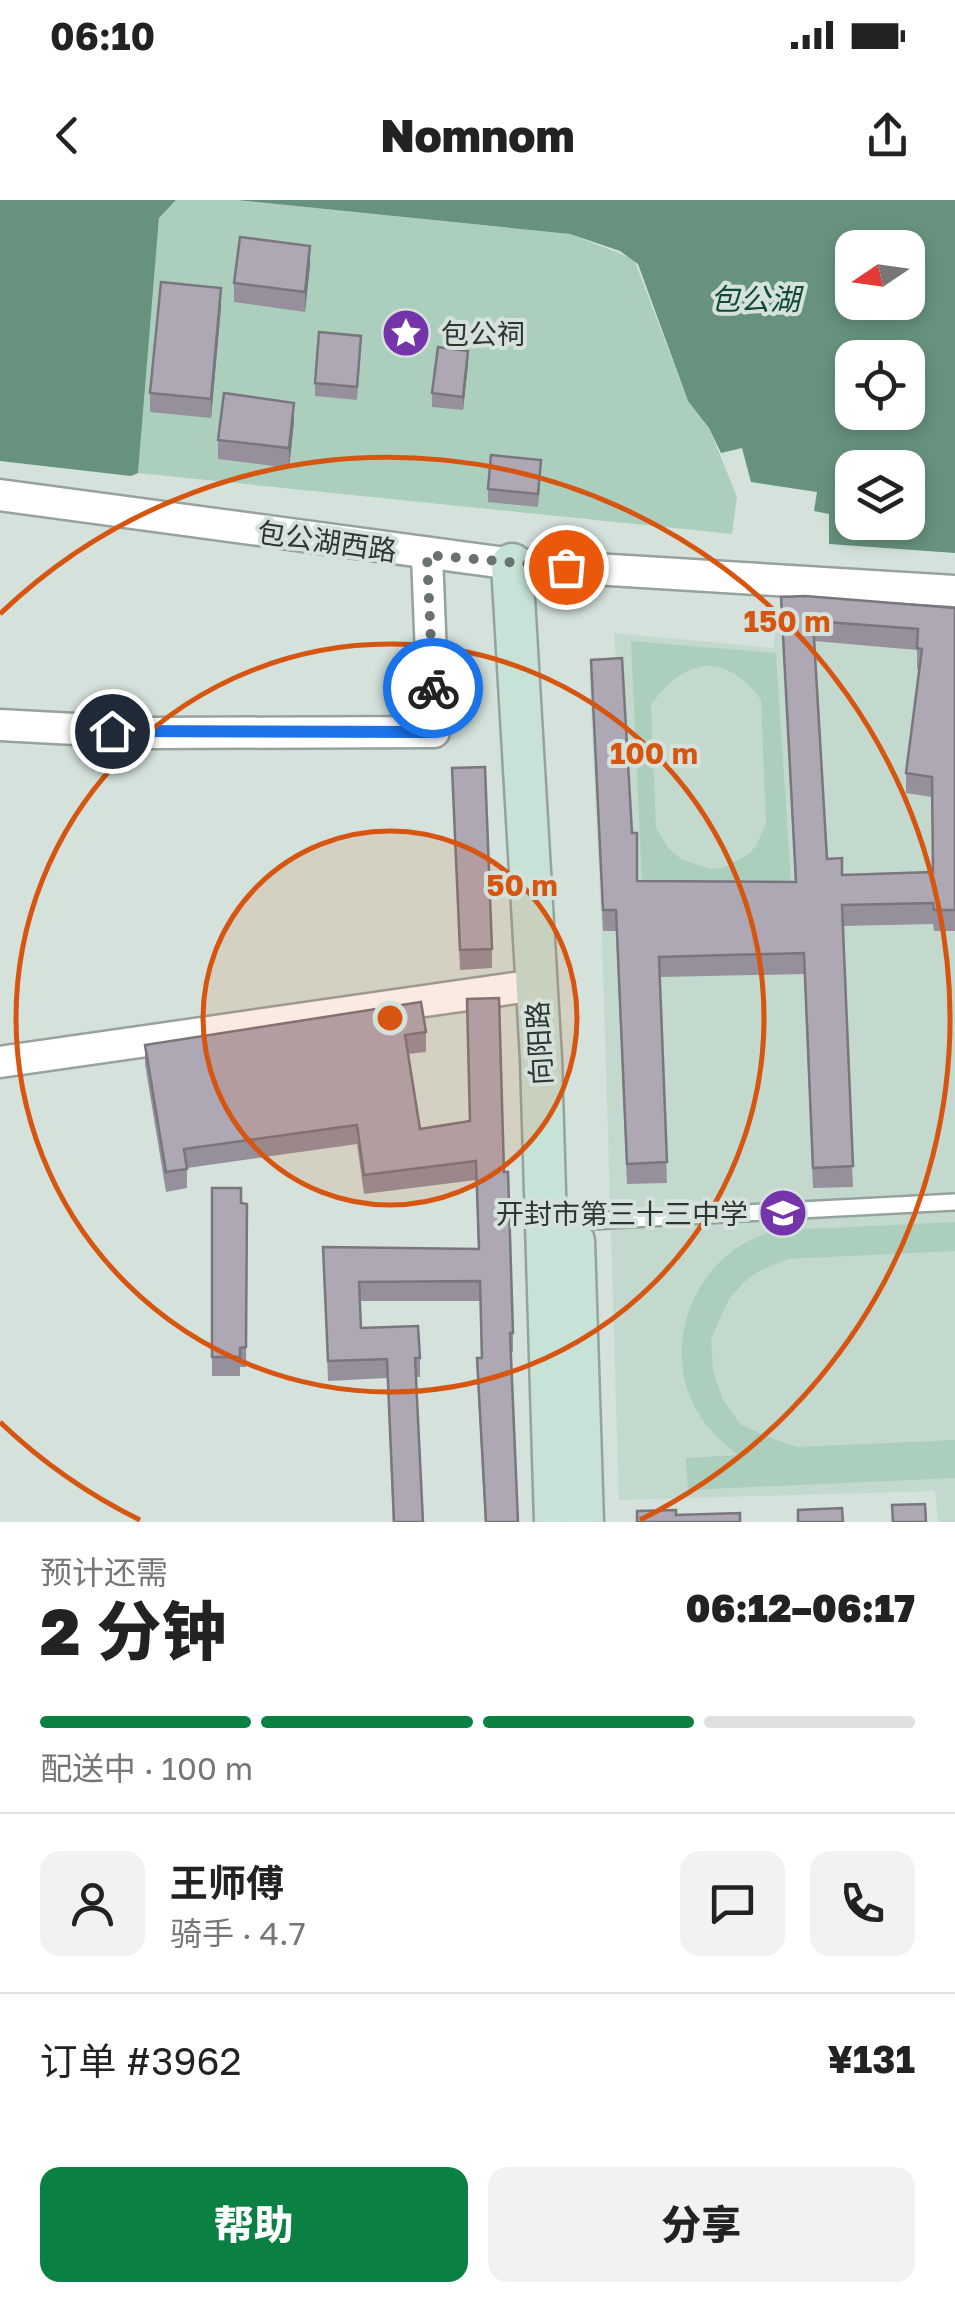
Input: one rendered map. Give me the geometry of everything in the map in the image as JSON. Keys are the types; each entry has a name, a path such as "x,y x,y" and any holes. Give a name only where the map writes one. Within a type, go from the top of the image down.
{"street":[{"name":"包公湖西路","path":"0,495 427,555 526,565 955,591"},
{"path":"0,724 149,733 434,732 427,555"},
{"name":"向阳路","path":"526,565 555,1522"},
{"name":"向阳路","path":"526,565 568,1058 583,1522"},
{"path":"0,1062 536,985"}],"lane":[{"path":"574,1222 955,1202"}],"shaded area":[{"name":"包公祠","path":"176,200 237,200 570,234 634,259 688,401 709,428 737,497 732,534 138,473 159,218"},
{"name":"开封市第三十三中学","path":"775,612 955,625 955,1522 938,1522 935,1491 619,1500 602,936 589,673 617,672 614,633 774,648"},
{"path":"631,641 776,653 791,882 642,886","holes":["706,666 738,676 761,700 766,823 749,854 723,868 710,869 681,859 668,848 656,827 651,705 668,684"]},
{"path":"955,1222 955,1251 788,1259 757,1272 729,1299 711,1339 713,1370 722,1398 740,1424 797,1447 955,1440 955,1478 688,1490 686,1458 738,1455 699,1414 683,1372 686,1321 708,1275 747,1242 778,1230"}],"water":[{"path":"0,200 176,200 159,218 138,473 131,476 0,461"},
{"name":"包公湖","path":"237,200 955,200 955,553 829,544 829,514 814,511 817,492 751,482 742,448 721,453 709,428 688,401 638,264 620,251 570,234"}],"building":[{"path":"240,237 310,246 305,292 234,283"},
{"path":"161,282 221,288 211,399 150,393"},
{"path":"319,332 361,336 357,387 315,383"},
{"path":"438,347 468,351 463,397 432,393"},
{"path":"224,393 294,403 289,448 218,440"},
{"path":"491,455 541,460 538,494 488,489"},
{"path":"781,597 955,608 955,910 934,910 933,903 842,905 853,1166 813,1168 804,953 659,957 667,1162 627,1164 616,910 603,910 591,660 622,658 632,833 637,833 637,881 796,882","holes":["813,621 918,629 917,648 922,649 906,773 932,777 933,872 842,875 842,858 827,859"]},
{"path":"485,767 492,949 460,950 452,768"},
{"path":"499,998 518,1522 486,1522 477,1358 482,1358 480,1281 359,1282 361,1328 418,1326 420,1358 415,1358 423,1522 394,1522 387,1359 328,1361 323,1247 479,1249 476,1161 364,1175 357,1125 184,1149 187,1169 166,1172 145,1045 421,1002 426,1032 405,1035 420,1129 470,1121 467,999"},
{"path":"212,1188 241,1188 241,1203 247,1204 246,1347 240,1348 240,1357 212,1357"},
{"path":"925,1504 926,1522 893,1522 892,1505"},
{"path":"842,1508 843,1522 798,1522 798,1510"},
{"path":"676,1510 676,1515 740,1513 740,1522 637,1522 637,1511"}],"way so far":[{"path":"433,688 427,555 566,567"}],"place":[{"name":"包公祠","path":"406,333"},
{"name":"开封市第三十三中学","path":"783,1213"}],"route":[{"path":"112,731 434,732 433,688"}]}
